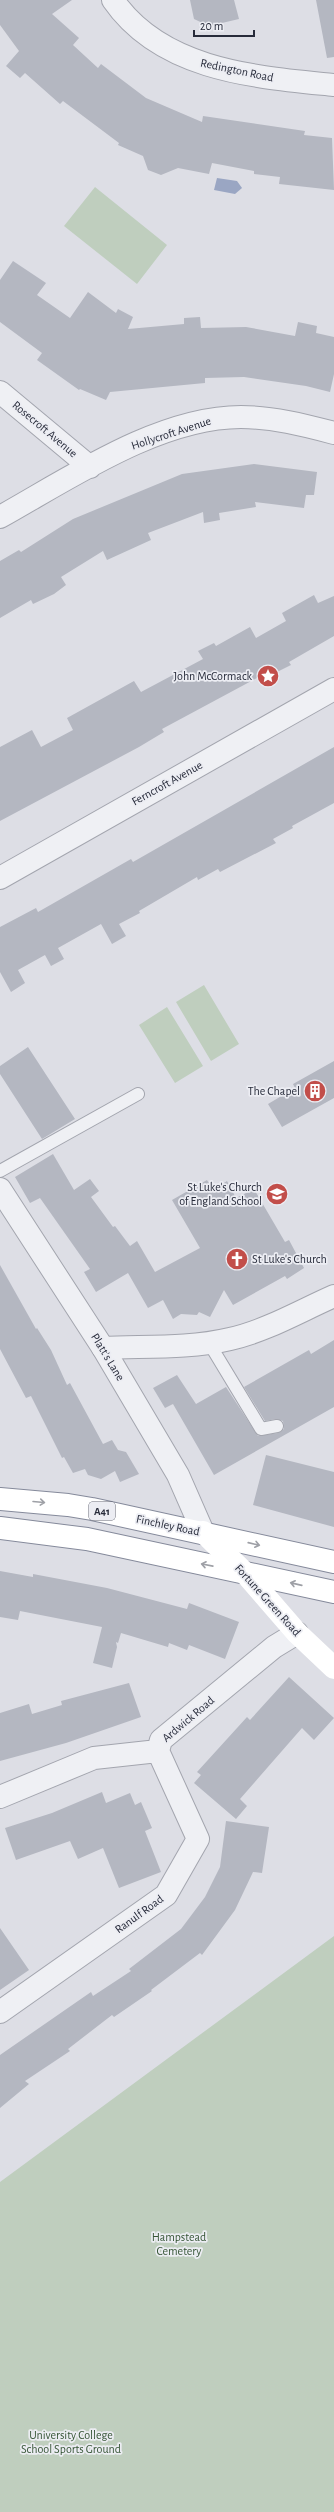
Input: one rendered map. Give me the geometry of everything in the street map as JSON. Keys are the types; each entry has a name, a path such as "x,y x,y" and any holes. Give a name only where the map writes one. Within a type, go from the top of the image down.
{"main road":[{"name":"Finchley Road","path":"0,1499 68,1505 203,1532 334,1562"},
{"path":"0,1528 86,1539 334,1592"},
{"name":"Fortune Green Road","path":"203,1532 245,1573 297,1633 334,1668"}],"street":[{"name":"Redington Road","path":"113,0 124,15 153,39 187,58 226,70 257,76 334,85"},
{"name":"Rosecroft Avenue","path":"0,392 90,467"},
{"name":"Hollycroft Avenue","path":"0,517 137,441 214,419 241,417 272,419 334,433"},
{"name":"Ferncroft Avenue","path":"0,878 334,689"},
{"name":"Platt's Lane","path":"0,1189 103,1348 184,1486 203,1532"},
{"path":"103,1348 190,1346 209,1343 256,1332 334,1296"},
{"name":"Ardwick Road","path":"0,1797 94,1758 158,1751 161,1740 169,1732 274,1647 297,1633"},
{"name":"Ranulf Road","path":"0,2012 166,1895 198,1839 158,1751"}],"lane":[{"path":"0,1171 138,1094"},
{"path":"209,1343 261,1429 277,1426"}],"green space":[{"path":"95,187 167,245 137,284 64,226"},
{"path":"204,985 239,1044 211,1061 176,1002"},
{"path":"167,1007 203,1066 175,1083 139,1025"},
{"name":"Hampstead Cemetery","path":"334,1936 334,2512 0,2512 0,2182"}],"water":[{"path":"217,178 237,181 242,188 235,194 214,190"}],"building":[{"path":"0,0 72,0 52,14 79,38 73,45 98,68 101,64 146,98 202,122 203,116 305,131 304,135 332,138 334,190 279,184 280,177 254,174 254,171 212,163 209,174 178,168 161,175 148,170 143,156 118,145 119,143 63,101 60,104 25,73 20,78 6,66 19,51 0,25"},
{"path":"190,0 234,0 239,19 209,26 194,19"},
{"path":"316,0 334,0 334,57 327,58"},
{"path":"13,261 46,283 37,295 70,318 88,292 116,313 118,309 133,317 128,329 184,324 184,318 200,317 201,328 246,327 295,336 298,322 317,326 316,333 334,337 334,374 330,392 306,386 244,377 205,378 205,383 110,392 106,400 80,389 79,390 37,360 42,353 0,322 0,280"},
{"path":"254,464 317,472 314,495 306,495 304,508 255,502 256,507 219,513 220,520 204,523 203,512 148,533 151,540 107,560 103,551 61,577 66,585 54,594 33,604 31,600 0,618 0,561 19,550 21,552 73,519 182,474"},
{"path":"314,595 318,603 334,596 334,636 289,662 291,665 259,681 257,678 162,729 164,732 139,747 0,821 0,747 32,730 41,747 73,730 67,718 134,681 141,692 203,659 198,651 214,643 216,646 250,627 256,638 286,621 282,613"},
{"path":"334,747 334,803 292,826 293,828 273,839 276,843 220,872 218,869 198,880 197,877 139,911 140,913 119,924 126,936 112,944 101,924 58,948 64,959 51,966 45,955 18,970 25,983 11,992 0,972 0,927 36,908 38,912 131,859 133,862"},
{"path":"28,1047 75,1119 42,1139 0,1074 0,1066"},
{"name":"The Chapel","path":"334,1061 334,1098 282,1127 268,1104 295,1088 293,1084"},
{"path":"53,1154 74,1190 90,1179 99,1191 91,1197 113,1227 115,1226 130,1246 137,1241 155,1272 200,1248 172,1200 207,1180 213,1190 227,1181 236,1198 254,1189 285,1242 289,1240 304,1268 287,1279 285,1276 233,1305 224,1290 210,1317 199,1312 197,1315 181,1314 173,1319 163,1300 148,1308 128,1273 96,1292 84,1272 90,1269 40,1198 30,1203 15,1177"},
{"path":"0,1265 36,1329 37,1328 51,1350 67,1385 70,1383 103,1444 112,1440 118,1450 126,1452 139,1474 120,1482 115,1471 101,1479 88,1475 85,1469 73,1473 64,1457 62,1458 31,1396 26,1398 0,1349"},
{"path":"334,1340 334,1407 214,1475 173,1404 165,1408 153,1388 177,1375 196,1404 226,1387 258,1436 278,1433 284,1429 283,1421 276,1419 265,1421 244,1387 309,1350 311,1354"},
{"path":"266,1455 334,1472 334,1527 253,1505"},
{"path":"0,1571 33,1577 33,1574 107,1588 187,1609 189,1603 239,1622 225,1659 189,1645 187,1650 169,1643 168,1647 121,1633 118,1643 116,1642 117,1647 112,1668 93,1663 102,1627 20,1611 18,1620 0,1617"},
{"path":"289,1677 334,1718 314,1740 302,1728 240,1799 247,1806 236,1819 194,1783 201,1775 197,1772 247,1717 250,1720"},
{"path":"129,1683 141,1717 66,1743 0,1761 0,1713 29,1704 32,1714 62,1705 61,1701"},
{"path":"102,1792 106,1803 130,1793 135,1805 141,1802 152,1828 145,1831 161,1872 119,1888 103,1848 78,1859 70,1841 16,1860 5,1828 52,1813"},
{"path":"226,1821 269,1827 262,1873 253,1872 235,1910 202,1955 200,1953 151,1990 152,1991 114,2017 112,2015 68,2049 70,2051 25,2081 29,2084 0,2108 0,2055 91,1992 93,1996 131,1971 129,1969 181,1929 205,1897 220,1867"},
{"path":"0,1928 29,1970 0,1990"}],"place":[{"name":"John McCormack","path":"268,676"},
{"name":"The Chapel","path":"315,1091"},
{"name":"St Luke's Church of England School","path":"277,1194"},
{"name":"St Luke's Church","path":"237,1259"}],"park label":[{"name":"University College School Sports Ground","path":"71,2442"}]}
